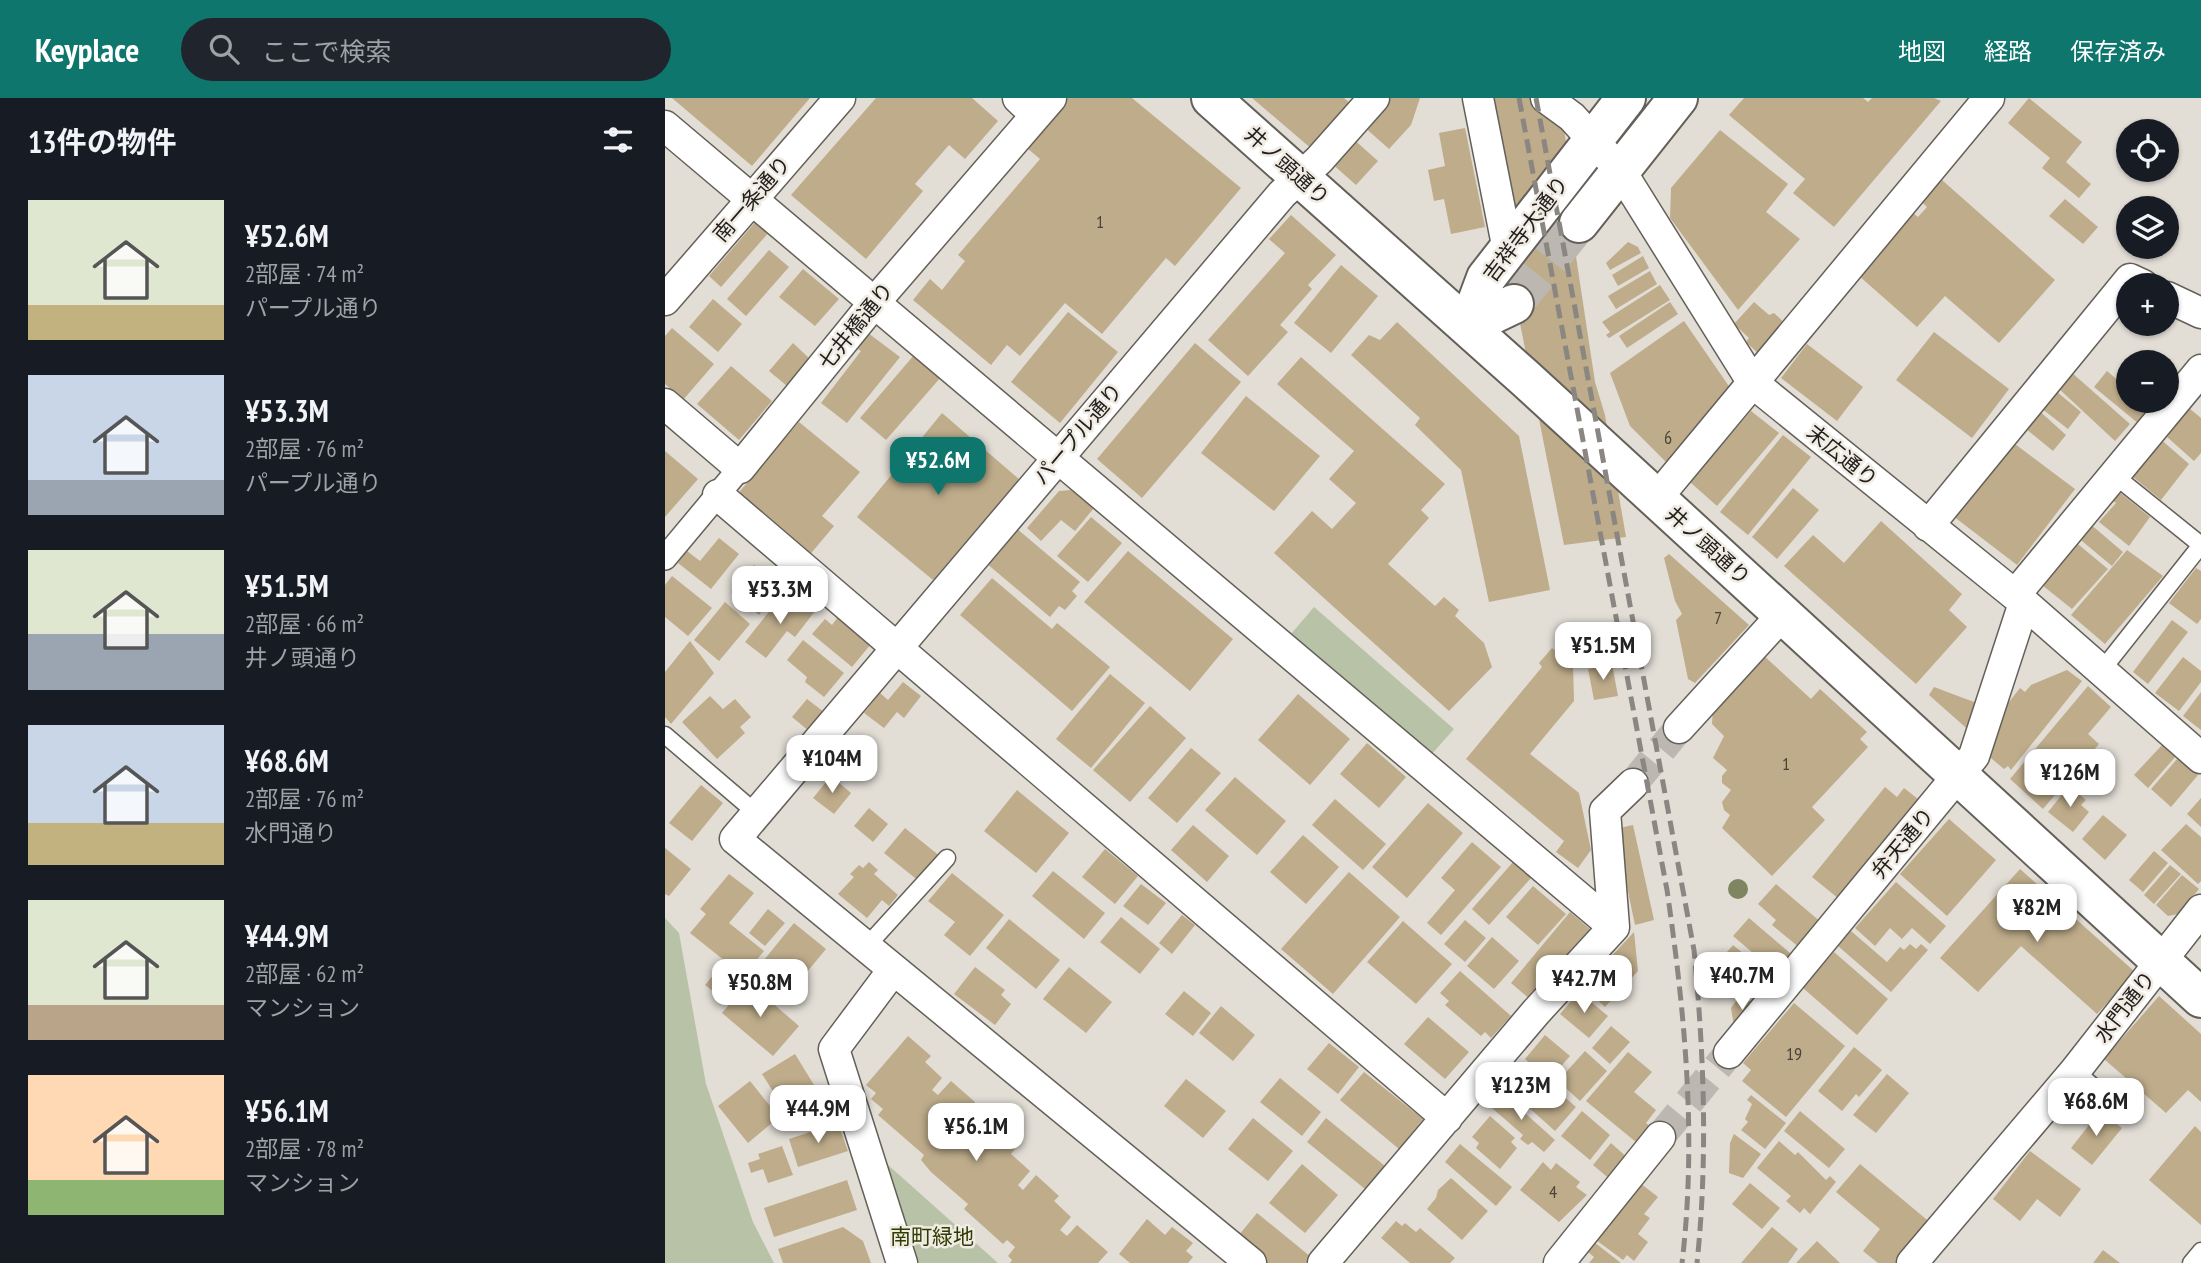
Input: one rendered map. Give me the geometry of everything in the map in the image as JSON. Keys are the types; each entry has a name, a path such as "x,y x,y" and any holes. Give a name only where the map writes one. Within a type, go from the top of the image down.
{"main road":[{"name":"井ノ頭通り","path":"1211,98 1468,326 1960,774 2201,998"},
{"name":"吉祥寺大通り","path":"1468,326 1486,278 1626,98"},
{"name":"吉祥寺大通り","path":"1579,223 1678,98"},
{"name":"吉祥寺大通り","path":"1468,326 1514,304"}],"street":[{"name":"南一条通り","path":"665,300 840,98"},
{"name":"パープル通り","path":"866,947 735,839 755,812 1282,194 1300,179 1374,98"},
{"path":"1478,98 1509,250"},
{"name":"末広通り","path":"1546,98 1594,139 1620,170 1753,383 2019,599 2201,758"},
{"path":"1656,499 1989,98"},
{"name":"七井橋通り","path":"665,558 1035,104"},
{"path":"665,126 1614,927"},
{"path":"1928,526 2116,296"},
{"path":"2179,303 2201,313"},
{"name":"弁天通り","path":"1729,1053 1974,756 2019,599 2114,475 2201,370"},
{"path":"665,404 740,468"},
{"path":"718,495 1447,1118"},
{"path":"1679,728 1783,614"},
{"path":"1323,1263 1536,1012 1614,927 1605,811 1633,784"},
{"name":"水門通り","path":"1912,1263 2075,1071 2201,910"},
{"path":"866,947 1251,1263"},
{"path":"893,970 834,1049 902,1263"},
{"path":"1559,1263 1660,1136"}],"lane":[{"path":"2102,670 2201,545 2114,475"},
{"path":"665,734 755,812"},
{"path":"866,947 947,858"},
{"path":"2075,1071 2126,1114"},
{"path":"2191,1263 2201,1251"}],"green space":[{"path":"1314,607 1454,729 1431,755 1291,634"},
{"path":"665,918 679,933 706,1084 753,1222 774,1263 665,1263"},
{"name":"南町緑地","path":"878,1156 998,1263 914,1263"}],"building":[{"path":"672,98 810,98 752,166"},
{"path":"876,98 972,98 998,121 965,159 949,145 915,184 923,191 866,259 791,195"},
{"path":"1068,98 1132,98 1241,188 1175,266 1166,258 1102,334 1065,303 1020,356 1007,345 991,365 913,300 930,279 942,290 965,261 958,255 1040,159 1027,148"},
{"path":"1252,98 1344,98 1352,105 1313,150"},
{"path":"1386,98 1420,98 1411,125 1389,149 1362,125"},
{"path":"1472,98 1572,98 1561,112 1583,242 1575,250 1595,382 1605,415 1626,537 1564,545 1483,137"},
{"path":"1744,98 1863,98 1868,102 1872,98 1934,98 1941,101 1834,227 1793,193 1805,179 1729,115"},
{"path":"2029,98 2082,142 2066,162 2091,184 2079,198 2042,168 2050,158 2008,123"},
{"path":"1465,128 1485,227 1451,234 1444,199 1434,201 1428,170 1445,166 1439,133"},
{"path":"1720,130 1788,184 1766,212 1800,239 1738,310 1670,218 1671,188"},
{"path":"1351,137 1378,161 1356,185 1329,161"},
{"path":"1942,180 2055,280 1999,343 1945,296 1917,327 1858,275 1913,213 1918,217 1927,207 1922,202"},
{"path":"2065,199 2098,227 2083,244 2049,216"},
{"path":"1291,215 1336,255 1308,285 1312,289 1280,325 1288,332 1248,376 1208,340 1285,253 1269,239"},
{"path":"757,220 770,231 721,287 709,276"},
{"path":"1628,242 1638,247 1641,253 1610,270 1606,263"},
{"path":"769,250 789,267 746,316 727,299"},
{"path":"1643,256 1649,268 1618,286 1612,275"},
{"path":"1341,265 1378,296 1331,353 1294,323"},
{"path":"803,269 839,299 815,326 779,297"},
{"path":"1650,271 1657,284 1616,309 1608,296"},
{"path":"1660,285 1670,300 1609,338 1606,335 1610,332 1602,322"},
{"path":"713,299 742,324 718,352 689,327"},
{"path":"1670,302 1678,314 1627,348 1619,336"},
{"path":"1754,302 1769,315 1774,313 1789,327 1761,356 1746,342 1749,338 1734,324"},
{"path":"1068,312 1118,352 1060,423 1011,382"},
{"path":"1684,321 1735,395 1671,467 1630,426 1610,373"},
{"path":"1397,322 1519,436 1550,590 1489,602 1461,470 1415,425 1420,418 1351,355 1369,335 1380,340"},
{"path":"672,328 714,364 683,400 665,384 665,336"},
{"path":"1934,332 2009,389 1972,438 1896,380"},
{"path":"868,333 900,357 847,423 821,403 861,351 856,348"},
{"path":"793,343 810,359 787,386 769,371"},
{"path":"1195,343 1241,382 1142,498 1097,459"},
{"path":"1807,344 1863,387 1837,421 1781,378"},
{"path":"915,354 941,377 886,440 860,418"},
{"path":"1301,357 1445,484 1421,510 1429,518 1388,564 1435,606 1444,597 1459,610 1455,616 1484,643 1492,667 1449,711 1274,553 1312,511 1332,529 1356,503 1329,479 1354,451 1277,384"},
{"path":"731,366 772,401 739,440 697,404"},
{"path":"2107,371 2116,379 2116,405 2094,387"},
{"path":"2071,372 2130,424 2115,441 2057,387"},
{"path":"2056,391 2081,412 2068,429 2041,408"},
{"path":"1246,396 1320,456 1274,511 1201,453"},
{"path":"2035,407 2066,435 2053,451 2020,424"},
{"path":"2189,408 2201,418 2201,453 2194,461 2167,437"},
{"path":"1751,411 1779,433 1717,506 1690,482"},
{"path":"942,413 1019,479 933,580 857,517"},
{"path":"2126,413 2148,413 2139,424"},
{"path":"799,422 860,472 822,516 834,526 807,558 735,497"},
{"path":"1783,435 1811,457 1748,535 1720,512"},
{"path":"2158,437 2189,464 2161,500 2127,472"},
{"path":"2011,441 2075,489 2017,565 1953,516"},
{"path":"665,451 698,479 665,517"},
{"path":"1793,488 1819,510 1777,559 1752,537"},
{"path":"1071,490 1094,508 1075,531 1061,520 1041,541 1027,528 1059,491"},
{"path":"2118,491 2150,517 2129,546 2099,522 2116,503 2111,499"},
{"path":"1091,517 1122,543 1088,582 1057,556"},
{"path":"1881,521 1962,594 1949,610 1967,627 1916,684 1784,566 1813,535 1844,563"},
{"path":"2089,523 2123,552 2112,566 2076,536"},
{"path":"1016,528 1080,582 1072,591 1077,596 1065,610 1059,606 1050,617 986,563"},
{"path":"719,538 739,554 711,589 678,563 687,551 700,561"},
{"path":"2073,540 2108,569 2072,609 2042,585"},
{"path":"2127,550 2163,576 2105,644 2071,615"},
{"path":"1128,551 1233,639 1190,691 1084,602"},
{"path":"1669,554 1749,625 1695,683 1688,679 1676,620 1682,614 1675,601 1664,558"},
{"path":"754,565 781,588 759,615 731,592"},
{"path":"2196,568 2201,571 2201,619 2197,624 2169,603"},
{"path":"672,576 712,608 688,636 665,617 665,585"},
{"path":"992,578 1052,629 1057,623 1110,667 1072,711 960,615"},
{"path":"794,594 815,611 795,637 787,631 766,658 745,642 771,609 778,615"},
{"path":"725,602 750,624 719,661 694,640"},
{"path":"838,617 871,644 852,667 812,634 825,619 832,625"},
{"path":"2172,620 2188,632 2148,684 2133,672"},
{"path":"803,640 844,673 824,697 805,682 807,677 787,660"},
{"path":"690,641 714,673 671,724 665,717 665,672"},
{"path":"1552,648 1573,665 1574,701 1530,754 1579,793 1591,850 1578,868 1556,852 1564,841 1466,759 1542,667 1539,663"},
{"path":"1763,655 1811,699 1820,689 1867,732 1860,739 1868,747 1812,807 1825,820 1772,876 1722,828 1730,815 1724,810 1722,802 1731,790 1722,783 1722,776 1727,770 1713,758 1724,736 1712,724 1713,708"},
{"path":"2183,657 2201,671 2201,682 2179,711 2155,693"},
{"path":"1612,664 1618,696 1594,700 1588,669"},
{"path":"2067,670 2082,681 2011,770 2008,766 2004,769 1985,753 1994,721 2020,688 2025,692 2031,685"},
{"path":"1110,674 1145,703 1091,768 1056,739"},
{"path":"903,682 921,696 904,718 897,712 884,728 864,713 880,693 888,700"},
{"path":"2088,686 2111,707 2088,734 2099,744 2043,809 2010,779"},
{"path":"1934,687 1982,705 1973,734 1929,695"},
{"path":"2201,692 2201,730 2183,716"},
{"path":"1298,694 1350,739 1310,785 1258,740"},
{"path":"710,696 723,709 735,699 751,717 740,727 745,733 717,759 682,722"},
{"path":"807,699 824,712 809,731 792,717"},
{"path":"1150,706 1186,738 1130,802 1093,770"},
{"path":"1367,743 1406,777 1379,808 1340,774"},
{"path":"2163,744 2176,756 2148,788 2134,775"},
{"path":"1191,748 1221,773 1177,823 1148,798"},
{"path":"2178,758 2198,775 2171,807 2151,789"},
{"path":"831,776 851,793 834,814 813,798"},
{"path":"1235,777 1286,821 1257,855 1205,810"},
{"path":"701,785 723,803 692,841 669,823"},
{"path":"2069,786 2086,800 2081,805 2089,812 2073,832 2048,812"},
{"path":"1885,787 1897,797 1904,788 1918,799 1911,807 1917,813 1844,903 1812,877"},
{"path":"1017,790 1069,833 1036,873 984,831"},
{"path":"2201,798 2201,827 2187,814"},
{"path":"1335,799 1386,844 1363,870 1312,825"},
{"path":"1428,803 1463,833 1407,898 1372,867"},
{"path":"869,808 888,824 873,842 854,826"},
{"path":"2103,815 2127,835 2105,860 2082,839"},
{"path":"1949,819 1996,860 1947,916 1900,874"},
{"path":"2186,824 2201,837 2201,881 2198,884 2161,850"},
{"path":"1193,825 1229,856 1207,882 1171,850"},
{"path":"1633,825 1654,920 1635,925 1615,829"},
{"path":"905,828 941,857 920,882 884,853"},
{"path":"1303,835 1339,867 1306,904 1270,872"},
{"path":"1472,842 1501,867 1441,935 1427,923 1455,890 1441,878"},
{"path":"665,848 691,869 669,896 665,894"},
{"path":"1105,849 1138,876 1115,904 1082,877"},
{"path":"2154,851 2168,863 2143,892 2129,880"},
{"path":"869,862 878,870 874,874 898,895 889,906 882,900 867,918 838,894 854,877 850,874 859,865 863,868"},
{"path":"1513,862 1531,878 1489,925 1472,909"},
{"path":"2170,865 2181,874 2154,904 2144,895"},
{"path":"2020,869 2135,972 2097,1014 2021,946 1978,992 1940,958"},
{"path":"1053,871 1105,913 1084,939 1032,896"},
{"path":"1349,872 1400,917 1333,994 1281,949"},
{"path":"952,873 1004,915 970,956 944,935 955,922 928,901"},
{"path":"729,874 754,893 729,923 764,951 724,1000 705,985 725,961 690,933 706,914 700,909"},
{"path":"2182,875 2199,889 2178,914 2168,916 2156,905"},
{"path":"1896,882 1946,926 1930,944 1912,928 1902,939 1890,928 1875,946 1855,928"},
{"path":"1141,884 1166,903 1148,925 1123,906"},
{"path":"1776,884 1822,923 1800,948 1772,925 1776,920 1758,904"},
{"path":"1533,886 1566,914 1538,945 1506,917"},
{"path":"768,909 785,923 765,946 749,933"},
{"path":"1570,912 1591,930 1532,1001 1511,983"},
{"path":"1182,915 1195,925 1172,954 1159,943"},
{"path":"1121,917 1160,949 1140,974 1100,942"},
{"path":"1749,918 1796,958 1780,976 1733,936"},
{"path":"1009,919 1060,960 1036,989 986,948"},
{"path":"1465,920 1486,938 1465,962 1444,944"},
{"path":"1403,921 1452,964 1416,1004 1367,962"},
{"path":"794,923 826,949 792,990 760,965"},
{"path":"1851,931 1887,962 1900,947 1904,950 1910,944 1916,949 1921,944 1928,950 1891,992 1838,946"},
{"path":"1634,932 1638,971 1605,1007 1583,987"},
{"path":"1492,937 1519,961 1494,989 1467,966"},
{"path":"1733,945 1771,976 1754,998 1730,979 1736,971 1729,964 1734,958 1727,952"},
{"path":"1834,952 1888,999 1857,1035 1803,988"},
{"path":"975,967 1005,990 1001,995 1011,1004 995,1025 954,994"},
{"path":"1069,967 1112,1002 1086,1033 1043,999"},
{"path":"1460,971 1511,1016 1491,1038 1485,1032 1481,1036 1445,1005 1449,1001 1440,993"},
{"path":"748,982 799,1026 773,1056 722,1013"},
{"path":"1184,991 1211,1013 1193,1036 1165,1014"},
{"path":"1579,992 1608,1016 1589,1038 1560,1014"},
{"path":"1741,994 1759,1009 1735,1032 1731,1008"},
{"path":"2159,996 2201,1034 2201,1102 2188,1090 2166,1113 2104,1059"},
{"path":"1794,1003 1845,1046 1786,1117 1742,1081 1751,1070 1743,1063"},
{"path":"1221,1006 1255,1035 1233,1061 1199,1033"},
{"path":"1428,1017 1469,1052 1445,1079 1404,1044"},
{"path":"1611,1026 1630,1042 1610,1064 1592,1048"},
{"path":"1545,1035 1570,1056 1549,1080 1525,1059"},
{"path":"908,1036 931,1056 925,1062 942,1078 932,1090 938,1095 951,1081 975,1102 969,1108 986,1123 974,1136 982,1142 993,1129 1015,1149 1011,1154 1030,1171 1018,1185 1023,1190 1036,1175 1059,1196 1054,1201 1071,1217 1060,1230 1067,1236 1077,1225 1108,1252 1098,1263 1010,1263 1012,1260 1008,1256 1015,1247 1007,1240 1003,1244 964,1209 968,1204 931,1172 921,1160 924,1155 878,1115 883,1109 871,1099 876,1093 866,1085"},
{"path":"1329,1043 1359,1067 1338,1094 1307,1069"},
{"path":"1854,1047 1882,1070 1859,1097 1856,1094 1842,1111 1818,1091"},
{"path":"1585,1051 1607,1071 1580,1101 1558,1081"},
{"path":"1628,1052 1652,1072 1634,1092 1656,1110 1646,1123 1655,1131 1642,1147 1586,1101"},
{"path":"795,1054 822,1098 790,1118 762,1074"},
{"path":"1524,1070 1541,1085 1545,1080 1576,1107 1555,1131 1508,1089"},
{"path":"1364,1072 1423,1119 1399,1149 1340,1100"},
{"path":"1887,1074 1909,1093 1876,1133 1853,1115"},
{"path":"1280,1078 1321,1112 1302,1136 1260,1102"},
{"path":"1186,1079 1226,1111 1203,1138 1164,1106"},
{"path":"750,1081 779,1117 748,1143 718,1106"},
{"path":"1495,1092 1506,1101 1508,1098 1555,1140 1544,1152 1532,1142 1528,1145 1520,1139 1523,1135 1485,1102"},
{"path":"1751,1095 1786,1123 1765,1149 1741,1130 1748,1122 1745,1119 1752,1104 1747,1100"},
{"path":"1582,1111 1610,1135 1590,1160 1561,1136"},
{"path":"1800,1111 1845,1149 1829,1168 1784,1131"},
{"path":"2100,1111 2122,1128 2092,1165 2071,1148"},
{"path":"1490,1116 1515,1138 1511,1142 1517,1148 1500,1169 1476,1148 1479,1143 1472,1137"},
{"path":"1253,1118 1293,1151 1268,1181 1228,1149"},
{"path":"1326,1118 1385,1166 1365,1189 1307,1142"},
{"path":"838,1123 848,1151 798,1167 789,1139"},
{"path":"2195,1126 2201,1132 2201,1225 2149,1180"},
{"path":"1734,1134 1761,1154 1743,1178 1729,1173 1730,1143"},
{"path":"1779,1141 1795,1155 1798,1152 1826,1180 1830,1176 1836,1182 1810,1214 1804,1208 1800,1213 1786,1201 1791,1196 1757,1168"},
{"path":"1611,1143 1630,1160 1612,1181 1593,1165"},
{"path":"1460,1144 1512,1187 1496,1206 1445,1162"},
{"path":"782,1146 793,1175 768,1183 763,1169 751,1173 748,1163 760,1159 758,1154"},
{"path":"2030,1151 2081,1189 2060,1217 2037,1199 2020,1221 1993,1199"},
{"path":"1543,1162 1551,1170 1556,1163 1580,1182 1576,1187 1587,1195 1559,1222 1520,1190"},
{"path":"1302,1164 1338,1195 1305,1233 1269,1203"},
{"path":"1860,1164 1932,1224 1899,1263 1878,1263 1863,1251 1880,1229 1836,1192"},
{"path":"1451,1178 1488,1211 1462,1240 1427,1209 1436,1198 1438,1190"},
{"path":"847,1180 857,1210 774,1237 764,1208"},
{"path":"1640,1183 1658,1197 1644,1214 1650,1218 1638,1234 1648,1242 1634,1261 1627,1255 1623,1260 1596,1240"},
{"path":"1750,1183 1780,1208 1762,1229 1732,1204"},
{"path":"1257,1213 1311,1257 1306,1263 1260,1263 1234,1241"},
{"path":"1147,1219 1165,1235 1172,1227 1193,1243 1186,1251 1193,1257 1188,1263 1130,1263 1119,1254"},
{"path":"1396,1221 1402,1226 1405,1223 1416,1232 1420,1228 1455,1258 1450,1263 1410,1263 1381,1238"},
{"path":"843,1227 863,1241 871,1263 783,1263 778,1249"},
{"path":"1772,1227 1798,1249 1788,1263 1741,1263"},
{"path":"1817,1241 1840,1263 1796,1263"},
{"path":"1594,1242 1621,1263 1589,1263 1594,1257 1587,1251"},
{"path":"2103,1250 2120,1263 2093,1263"}],"tunnel":[{"path":"1514,304 1579,223"},
{"path":"1633,784 1679,728"},
{"path":"1660,1137 1729,1053"}],"railway":[{"path":"1519,98 1667,890 1684,1030 1689,1123 1689,1169 1682,1263"},
{"path":"1536,98 1694,950 1704,1146 1697,1263"}]}
